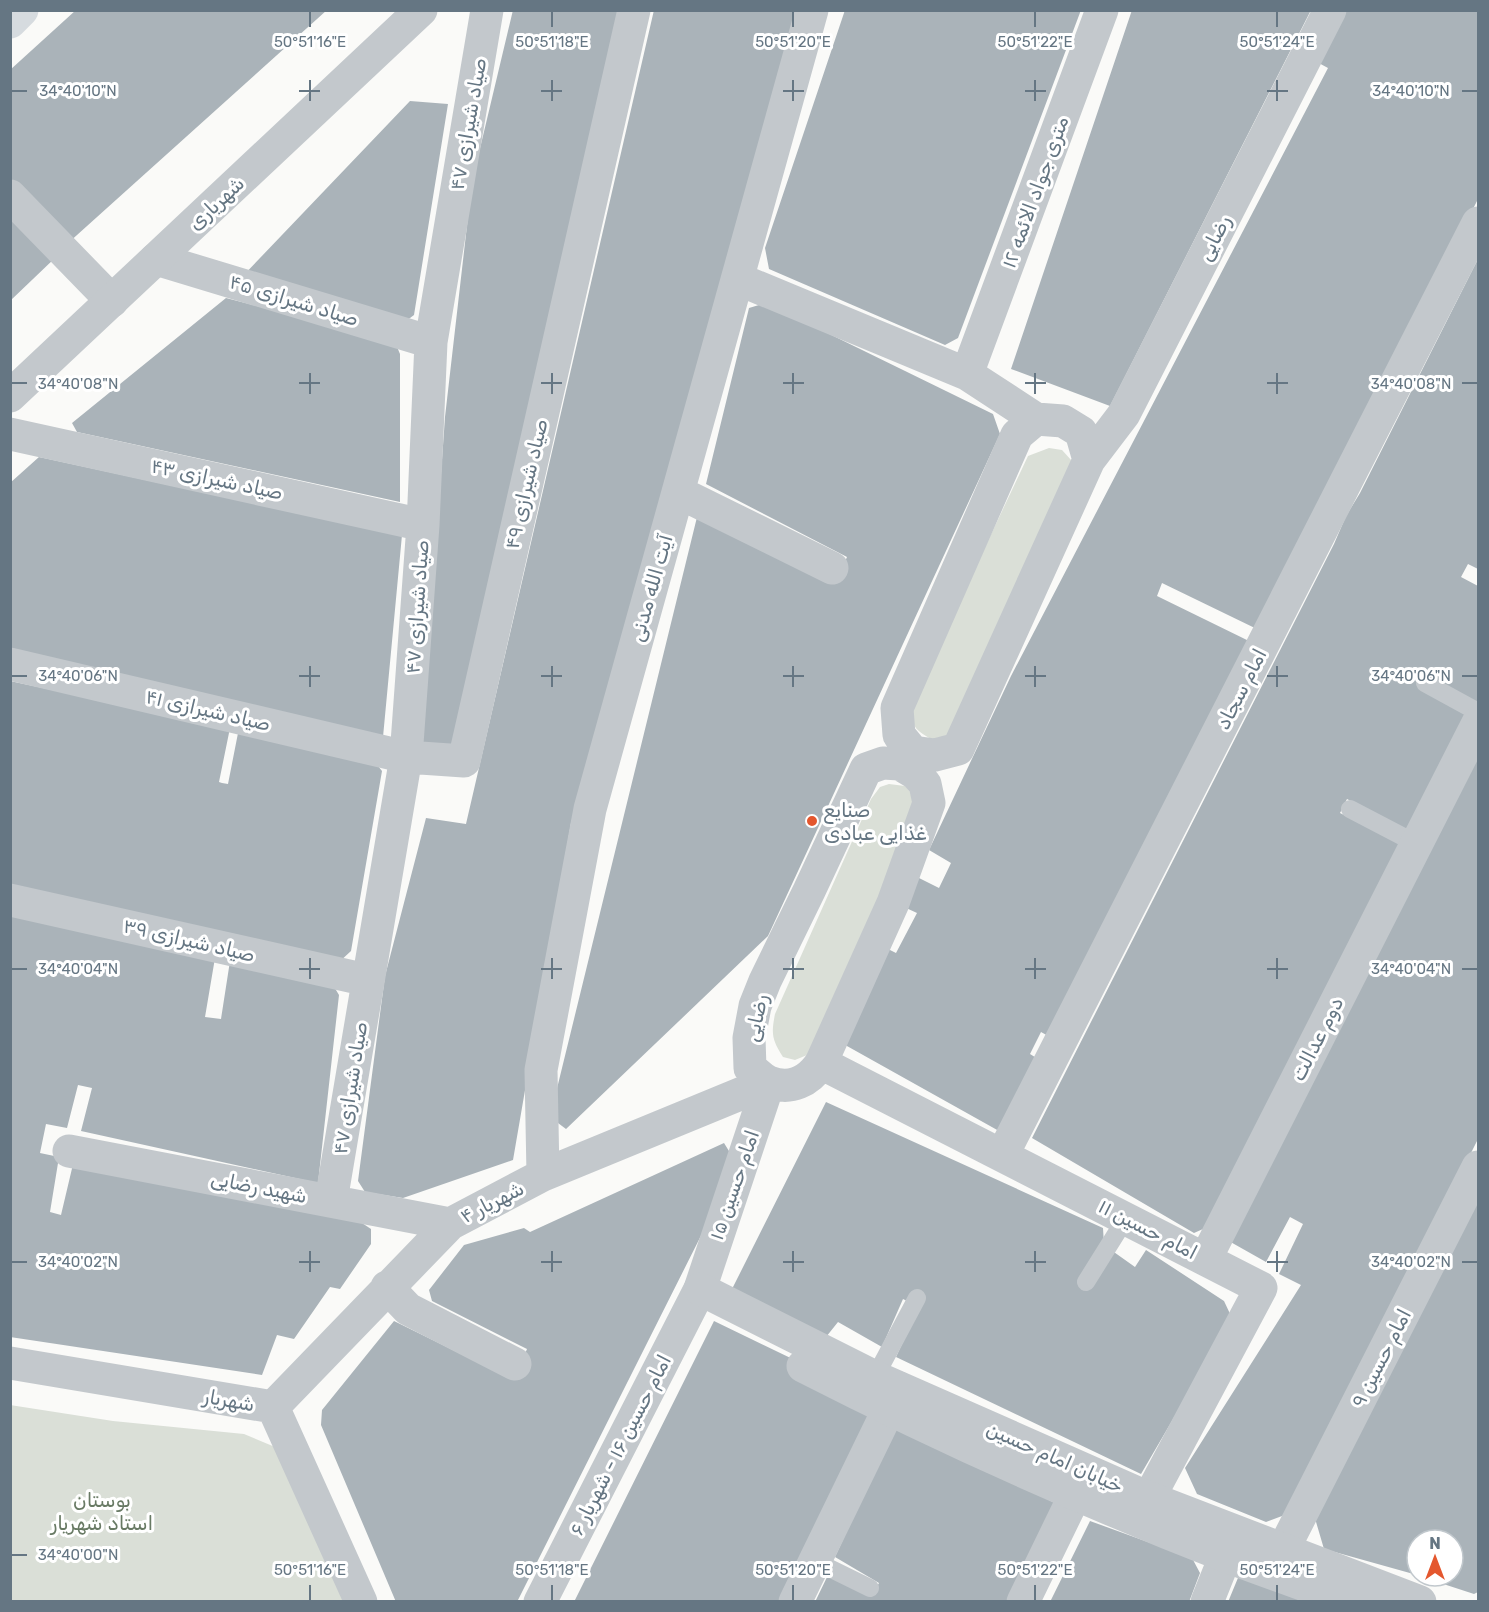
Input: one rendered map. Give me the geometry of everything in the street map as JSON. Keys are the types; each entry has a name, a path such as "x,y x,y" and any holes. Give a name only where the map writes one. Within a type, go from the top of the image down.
{"main road":[{"path":"10,22 22,10"}],"street":[{"name":"شهریاری","path":"10,396 421,10"},
{"name":"صیاد شیرازی ۴۷","path":"331,1201 406,757 423,525 431,342 487,10"},
{"name":"صیاد شیرازی ۴۹","path":"406,757 464,761 633,10"},
{"name":"آیت الله مدنی","path":"543,1175 541,1070 590,809 812,10"},
{"name":"۱۲ متری جواد الائمه","path":"967,374 1102,10"},
{"name":"رضایی","path":"1036,419 1017,435 897,708 765,981 755,1006 749,1038 750,1068 769,1082 793,1085 812,1076 821,1063 893,903 929,803 958,749 1089,460 1124,414 1330,10"},
{"path":"10,196 112,301"},
{"name":"امام سجاد","path":"1003,1154 1479,223"},
{"name":"صیاد شیرازی ۴۵","path":"156,259 431,342"},
{"path":"738,279 967,374 1036,419 1063,421 1081,432 1089,460"},
{"name":"صیاد شیرازی ۴۳","path":"10,434 423,525"},
{"path":"678,492 832,568"},
{"name":"صیاد شیرازی ۴۱","path":"10,664 406,757"},
{"path":"897,708 899,735 913,752 935,755 958,749"},
{"name":"دوم عدالت","path":"1206,1258 1479,723"},
{"path":"866,769 883,763 900,764 915,773 925,784 929,803"},
{"name":"صیاد شیرازی ۳۹","path":"10,900 367,980"},
{"name":"امام حسین ۱۱","path":"821,1063 1003,1154 1261,1288 1149,1498"},
{"name":"شهریار ۴","path":"273,1407 450,1224 543,1175 769,1082"},
{"name":"امام حسین ۱۵","path":"695,1298 769,1082"},
{"name":"شهید رضایی","path":"69,1151 450,1224"},
{"name":"امام حسین ۹","path":"1283,1550 1479,1167"},
{"path":"387,1287 408,1309 515,1364"},
{"name":"خیابان امام حسین","path":"695,1298 888,1391 1075,1495 1230,1544 1283,1550 1420,1602"},
{"name":"امام حسین ۱۶ - شهریار ۶","path":"540,1602 695,1298"},
{"name":"شهریار","path":"10,1363 273,1407 361,1602"},
{"path":"795,1602 888,1391"},
{"name":"خیابان امام حسین","path":"888,1391 1149,1498 1230,1544 1352,1602"},
{"path":"1023,1602 1075,1495"},
{"path":"1207,1602 1230,1544"}],"lane":[{"path":"1425,683 1479,712"},
{"path":"1350,809 1417,844"},
{"path":"1086,1282 1126,1218"},
{"path":"888,1391 917,1298"},
{"path":"815,1561 870,1588"}],"green space":[{"path":"1049,448 1062,450 1072,461 953,735 931,739 915,726 910,706 1028,456"},
{"path":"889,784 905,786 921,804 812,1053 795,1060 783,1057 773,1037 775,1014 871,799 880,787"},
{"name":"بوستان استاد شهریار","path":"10,1405 113,1421 244,1434 275,1447 346,1601 11,1601"}],"building":[{"path":"76,10 327,10 67,244 10,183 10,70"},
{"path":"513,10 624,10 451,751 422,746 445,417 472,182"},
{"path":"654,10 799,10 571,823 513,1160 403,1198 365,1192 358,1181 385,976 426,818 466,824"},
{"path":"845,10 1081,10 958,338 945,345 769,269 765,248"},
{"path":"1132,10 1311,10 1110,406 1011,369"},
{"path":"1343,10 1478,10 1478,199 1261,631 1162,583 1157,596 1251,642 1050,1037 1041,1032 1030,1054 1038,1059 999,1131 838,1041 884,947 896,953 917,913 904,907 917,877 939,888 951,863 929,850 1011,676 1328,68 1315,61"},
{"path":"410,101 448,104 414,315 406,321 239,280"},
{"path":"10,209 56,257 10,301"},
{"path":"1478,259 1478,569 1468,564 1461,577 1478,586 1478,699 1413,833 1347,799 1340,813 1406,846 1212,1225 1194,1233 1032,1138"},
{"path":"226,298 395,342 400,354 400,502 77,432 72,423"},
{"path":"766,303 993,414 1000,434 768,936 566,1129 550,1117 698,513 835,584 847,557 706,484 749,308"},
{"path":"39,457 402,535 383,737 10,651 10,483"},
{"path":"10,681 230,728 219,782 222,783 228,784 239,728 374,761 382,771 351,951 338,963 10,887"},
{"path":"1478,753 1478,1139 1290,1513 1266,1522 1197,1494 1185,1468 1301,1285 1279,1274 1303,1224 1290,1217 1266,1262 1227,1240"},
{"path":"10,912 215,958 205,1017 221,1019 230,961 330,980 339,995 318,1183 81,1131 92,1088 78,1085 67,1128 46,1124 40,1153 59,1157 50,1212 61,1215 74,1160 359,1221 371,1229 371,1244 340,1289 330,1287 294,1339 277,1335 262,1375 10,1337"},
{"path":"826,1102 1103,1228 1104,1245 1135,1267 1146,1250 1224,1301 1232,1318 1141,1474 896,1357 919,1307 903,1299 882,1347 838,1322 826,1337 731,1291"},
{"path":"724,1143 737,1164 517,1602 396,1602 321,1425 322,1410 394,1321 514,1380 527,1349 432,1301 429,1290 464,1245 524,1228 530,1232"},
{"path":"1478,1193 1478,1592 1474,1594 1456,1588 1465,1588 1465,1528 1405,1528 1405,1572 1324,1549 1314,1515"},
{"path":"714,1321 803,1364 875,1416 781,1602 574,1602"},
{"path":"894,1428 908,1430 1059,1505 1012,1602 815,1602 828,1575 872,1596 879,1583 835,1557"},
{"path":"1090,1521 1192,1558 1200,1573 1189,1602 1050,1602"},
{"path":"1240,1573 1316,1601 1228,1602"}],"place":[{"name":"صنایع غذایی عبادی","path":"812,821"}]}
